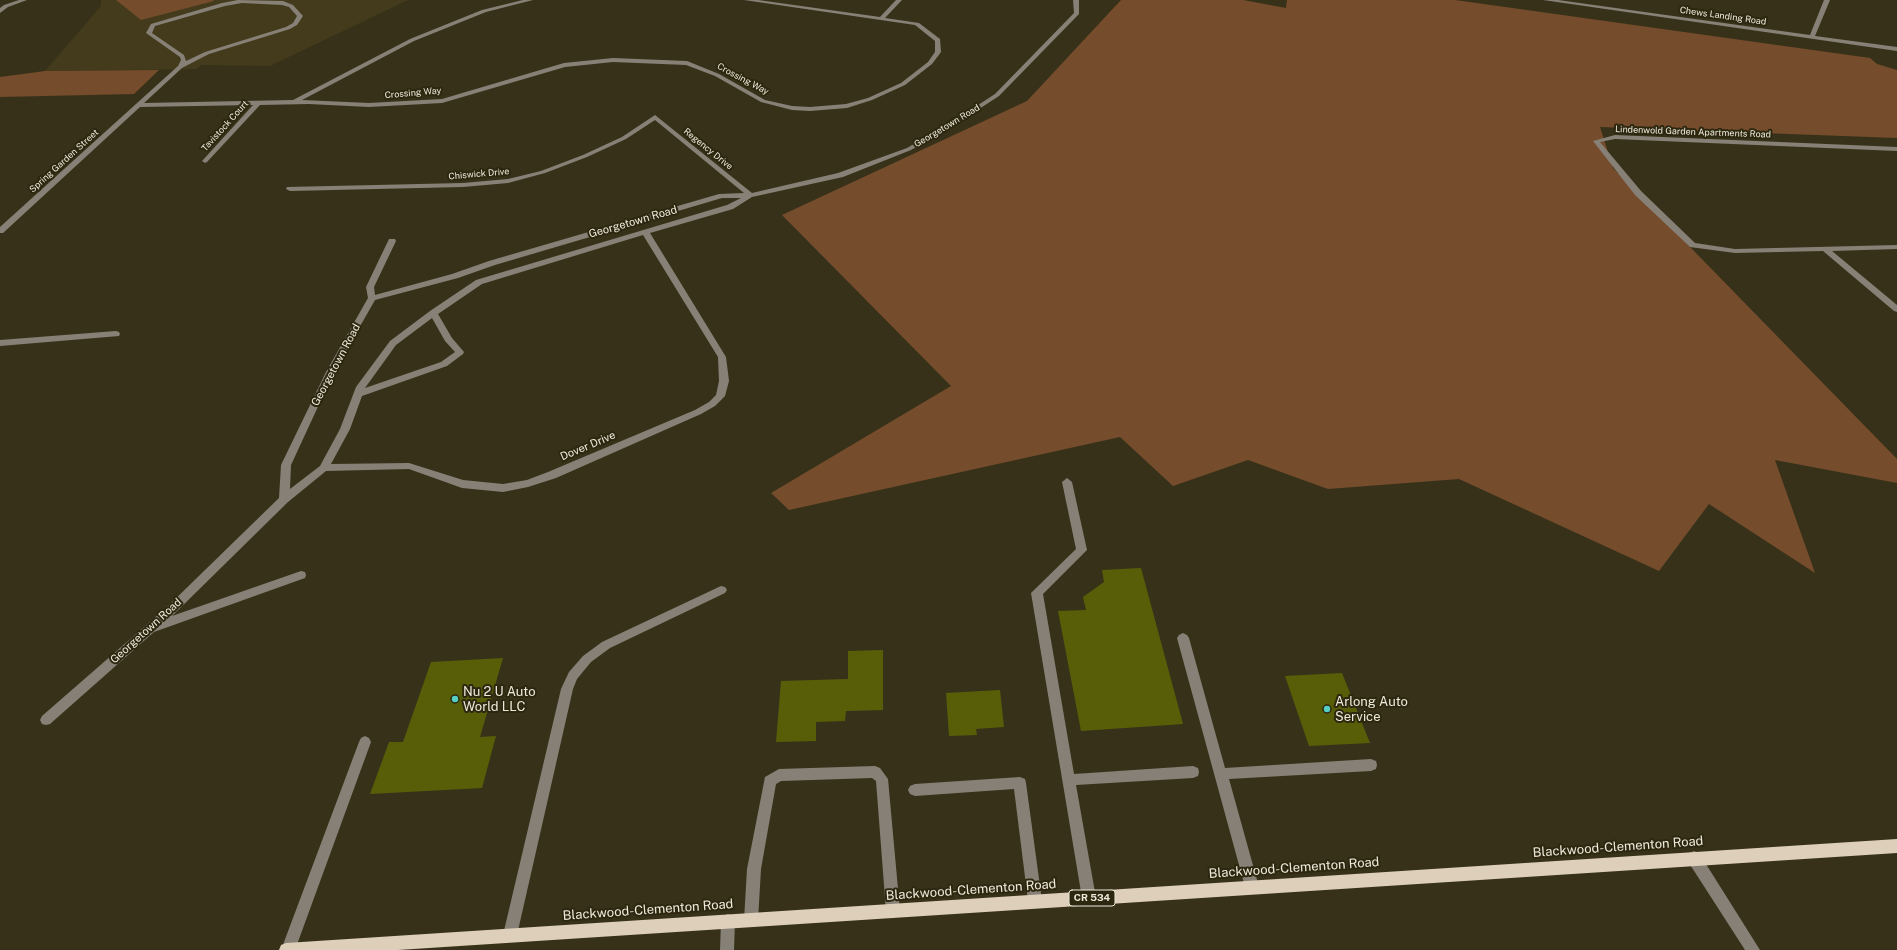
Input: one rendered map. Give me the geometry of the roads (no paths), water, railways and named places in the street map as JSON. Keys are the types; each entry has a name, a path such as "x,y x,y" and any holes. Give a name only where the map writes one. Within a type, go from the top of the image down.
{"main road":[{"name":"Blackwood-Clementon Road","path":"287,950 1897,846"}],"street":[{"path":"0,11 6,6 24,0"},
{"name":"Crossing Way","path":"295,102 412,40 484,11 530,0"},
{"name":"Crossing Way","path":"140,105 295,102 369,105 442,100 564,65 620,60 687,63 717,75 763,101 774,105 810,109 847,106 870,99 903,84 930,63 938,52 938,40 916,24 747,0"},
{"path":"881,19 899,0"},
{"name":"Georgetown Road","path":"46,720 149,629 284,498 286,465 330,372 372,298 473,270 492,263 722,196 750,195 840,175 909,149 954,123 997,95 1077,13 1078,4 1076,0"},
{"name":"Chews Landing Road","path":"1546,0 1897,49"},
{"path":"1812,37 1827,0"},
{"name":"Spring Garden Street","path":"0,231 180,67 207,53 288,28 296,24 300,16 290,6 283,3 242,1 224,4 153,25 149,33 182,56 184,60 180,67"},
{"name":"Tavistock Court","path":"205,161 259,102"},
{"name":"Regency Drive","path":"655,117 750,195"},
{"name":"Chiswick Drive","path":"290,189 463,186 508,181 543,172 585,156 624,138 655,117"},
{"name":"Lindenwold Garden Apartments Road","path":"1897,149 1615,136 1596,141 1638,193 1693,245 1735,251 1897,247"},
{"name":"Georgetown Road","path":"324,468 345,429 361,387 393,343 433,313 479,282 730,207 750,195"},
{"name":"Dover Drive","path":"324,468 409,466 462,484 503,488 516,486 552,475 698,412 712,404 720,396 724,380 722,358 645,232"},
{"path":"372,298 370,287 392,241"},
{"path":"1824,248 1897,309"},
{"path":"473,270 479,282"},
{"path":"358,394 444,364 460,352 448,339 433,313"},
{"path":"0,343 116,334"},
{"path":"284,498 324,468"},
{"path":"1067,482 1082,550 1037,593 1089,898"},
{"path":"149,629 301,575"},
{"path":"510,935 567,689 573,676 587,659 606,645 722,590"},
{"path":"1183,638 1252,887"},
{"path":"287,950 365,742"},
{"path":"1220,774 1371,765"},
{"path":"751,920 754,869 770,781 779,775 875,772 882,779 893,911"},
{"path":"1069,780 1193,772"},
{"path":"915,790 1020,784 1034,901"},
{"path":"1694,858 1753,950"},
{"path":"727,950 728,921"}],"place":[{"name":"Nu 2 U Auto World LLC","path":"455,699"},
{"name":"Arlong Auto Service","path":"1327,709"}]}
